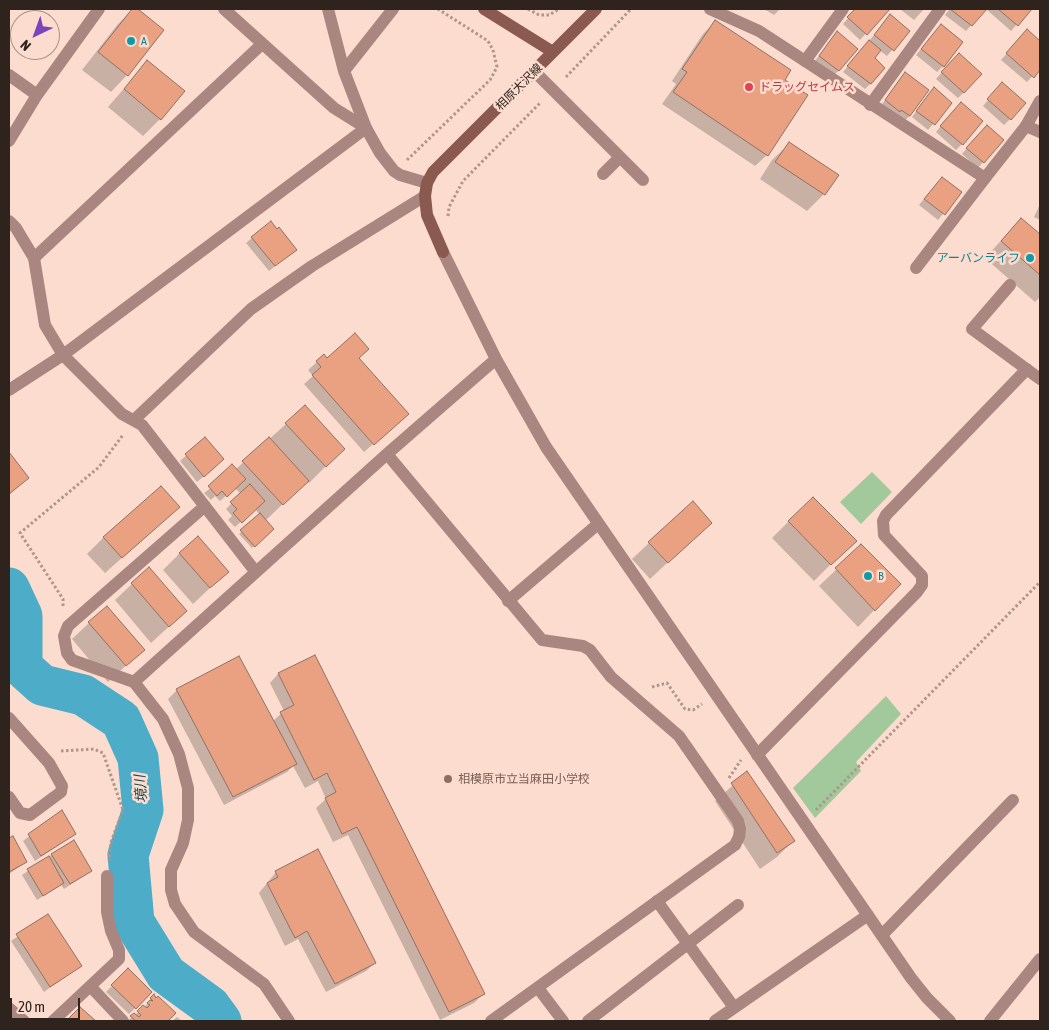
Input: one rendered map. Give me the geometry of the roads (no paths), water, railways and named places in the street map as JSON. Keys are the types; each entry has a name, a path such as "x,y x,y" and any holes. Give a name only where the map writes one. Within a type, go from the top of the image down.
{"street":[{"path":"9,141 37,95 99,9"},
{"path":"224,9 334,108 366,128"},
{"path":"328,9 344,72 366,128 380,153 394,171 404,177 427,183 425,196 430,222 443,252 496,359 546,447 750,755 804,823 927,998 950,1021"},
{"path":"344,72 393,9"},
{"path":"484,9 553,52"},
{"name":"相原大沢線","path":"427,183 440,163 596,9"},
{"path":"710,9 759,31 985,178"},
{"path":"805,61 843,9"},
{"path":"870,104 940,9"},
{"path":"34,258 262,44"},
{"path":"534,71 643,180"},
{"path":"9,75 37,95"},
{"path":"916,268 1026,126 1040,101"},
{"path":"1026,126 1040,132"},
{"path":"9,390 63,355 366,128"},
{"path":"603,174 620,157"},
{"path":"134,420 251,309 312,266 425,196"},
{"path":"9,221 16,228 34,258 45,325 63,355 122,414 142,425 255,571"},
{"path":"1010,285 972,329 1040,379"},
{"path":"134,682 255,571 496,359"},
{"path":"750,755 917,592 922,585 922,576 884,535 883,521 1027,369"},
{"path":"387,454 542,640 583,646 590,650 611,677 679,736 738,821 739,837 735,844 491,1021"},
{"path":"205,506 68,626 64,636 68,653 72,660 134,682 163,720 179,754 188,788 188,820 183,843 171,870 171,890 175,904 194,932 264,984 289,1021"},
{"path":"508,601 598,524"},
{"path":"9,718 43,756 62,783 61,792 30,815 20,813 9,797"},
{"path":"882,935 1013,800"},
{"path":"53,1021 116,964 120,955 111,931 107,912 107,876"},
{"path":"656,901 734,1006"},
{"path":"588,1021 738,905"},
{"path":"715,1021 734,1006 868,915"},
{"path":"990,1021 1040,959"},
{"path":"91,987 123,1021"},
{"path":"538,988 563,1021"},
{"path":"9,1008 24,1021"}],"waterway":[{"name":"境川","path":"9,588 22,616 22,667 42,685 83,695 121,720 138,758 143,810 128,855 134,922 166,974 210,1006 221,1021"}],"place":[{"name":"A","path":"131,41"},
{"name":"ドラッグセイムス","path":"749,87"},
{"name":"アーバンライフ","path":"1030,258"},
{"name":"B","path":"868,576"},
{"name":"相模原市立当麻田小学校","path":"448,779"}]}
